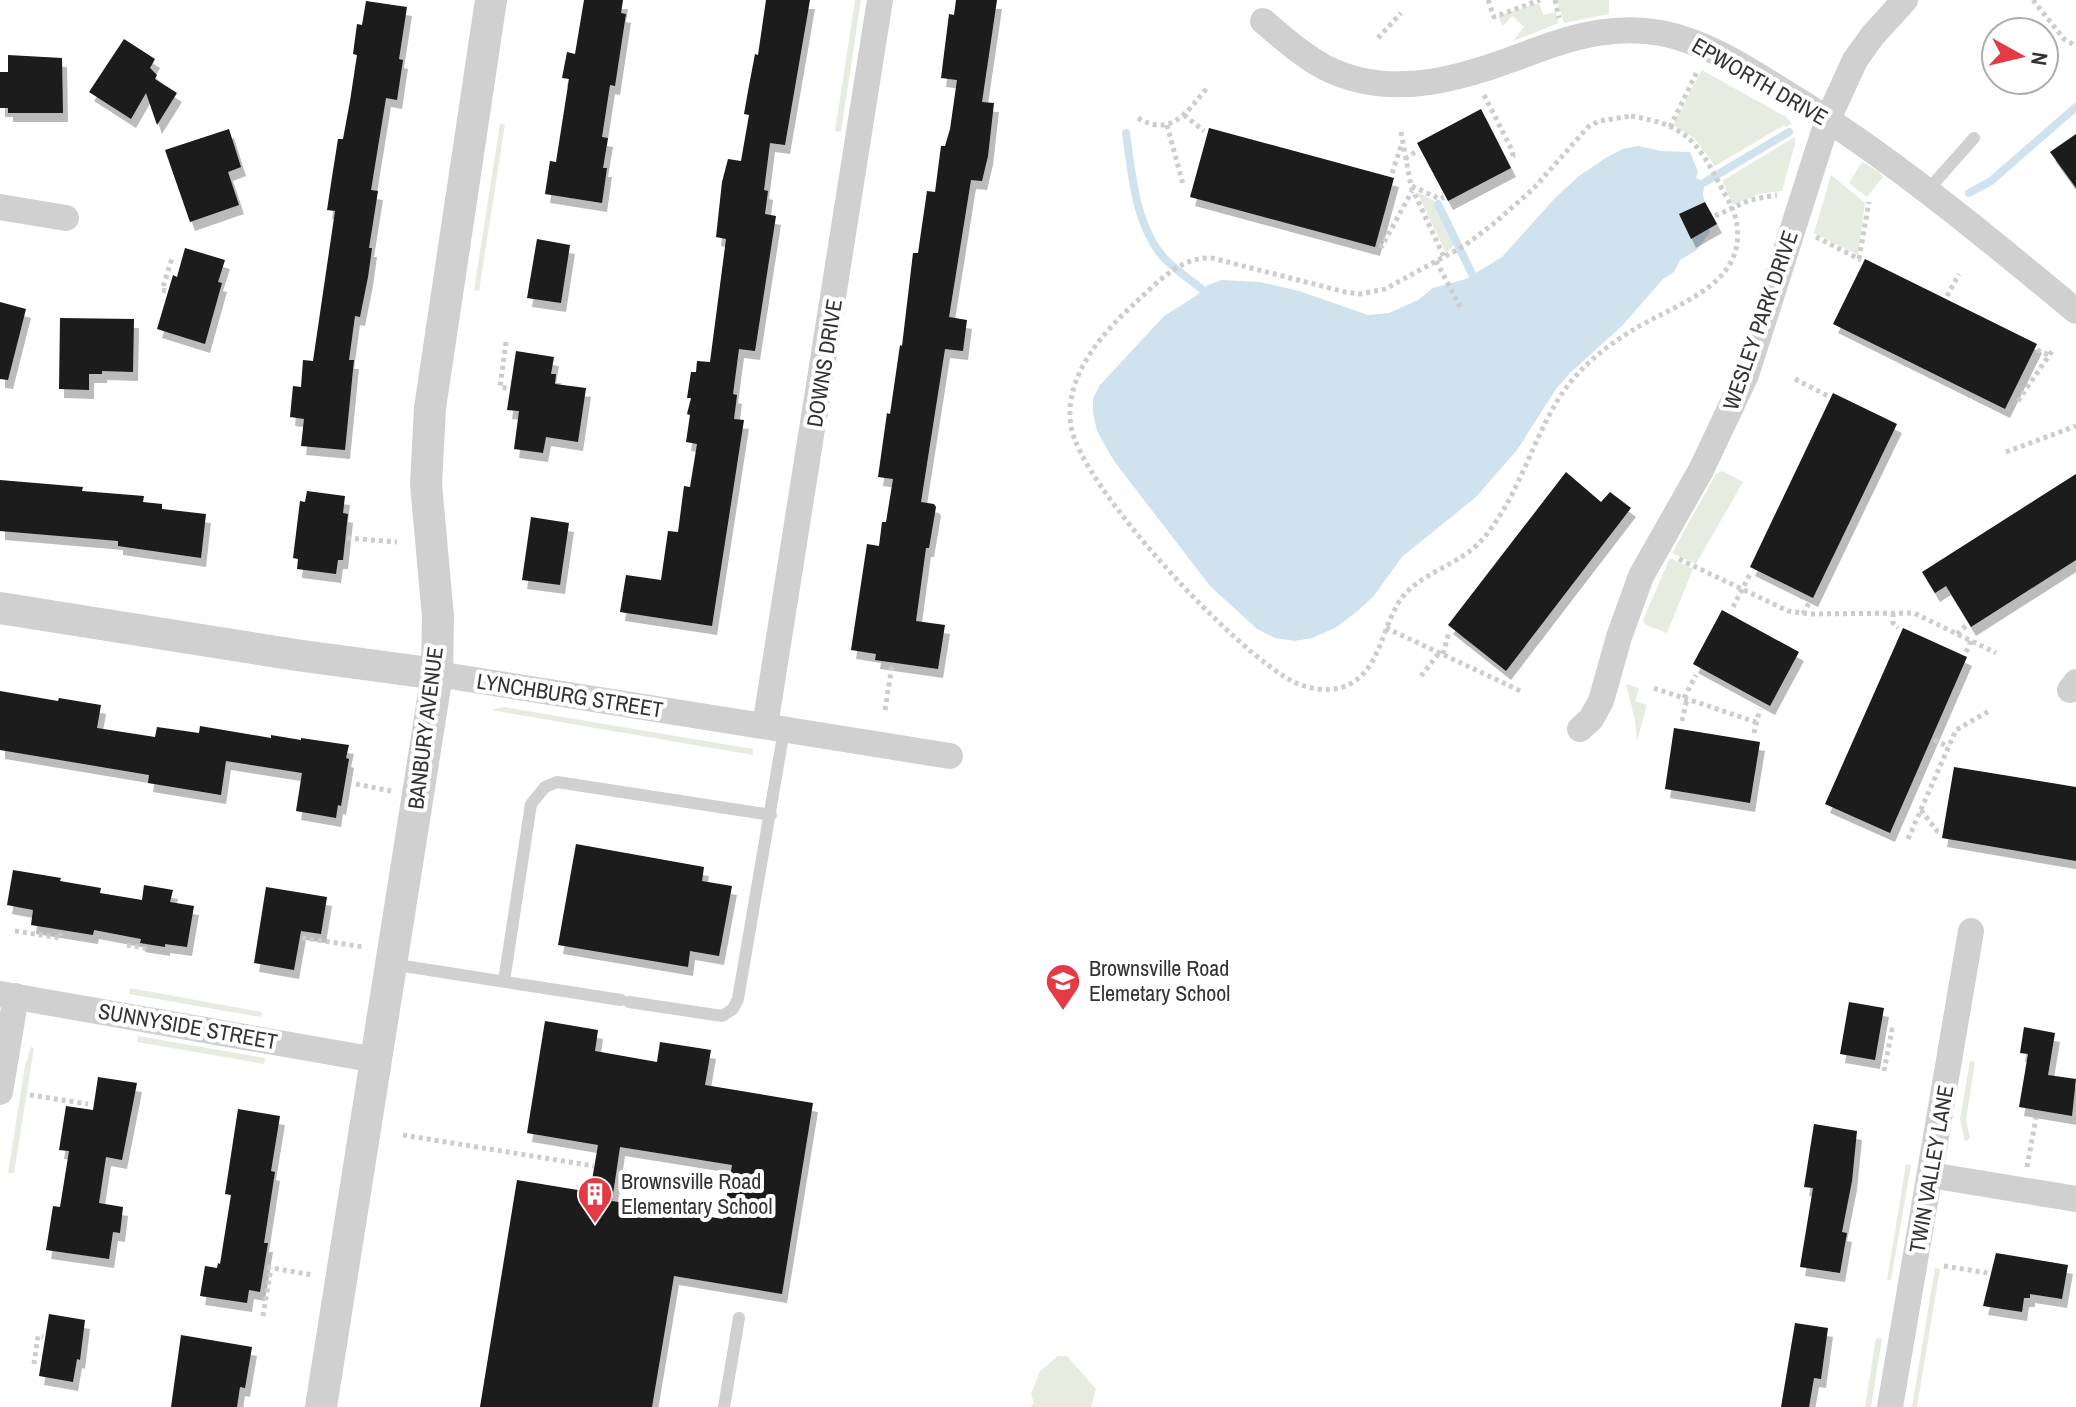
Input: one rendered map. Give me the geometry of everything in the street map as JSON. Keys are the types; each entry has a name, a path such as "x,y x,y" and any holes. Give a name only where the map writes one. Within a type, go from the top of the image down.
{"street":[{"name":"BANBURY AVENUE","path":"321,1407 376,1060 379,956 437,674 438,617 427,515 426,456 430,408 491,0"},
{"name":"DOWNS DRIVE","path":"775,728 880,0"},
{"name":"WESLEY PARK DRIVE","path":"1580,729 1591,719 1601,701 1641,576 1701,470 1746,375 1828,119 1855,60 1905,0"},
{"name":"EPWORTH DRIVE","path":"1263,21 1298,50 1328,69 1393,85 1420,84 1477,73 1581,35 1624,30 1657,32 1683,38 1715,51 1873,149 2076,311"},
{"path":"0,207 66,218"},
{"name":"LYNCHBURG STREET","path":"0,608 950,756"},
{"name":"TWIN VALLEY LANE","path":"1890,1407 1971,931"},
{"path":"0,1092 8,995"},
{"name":"SUNNYSIDE STREET","path":"8,995 376,1060"},
{"path":"1930,1175 2076,1199"}],"lane":[{"path":"1927,191 1974,138"},
{"path":"379,956 504,981 722,1016 733,1009 738,999 771,815 775,728"},
{"path":"504,981 531,804 545,787 557,782 771,815"},
{"path":"724,1407 739,1318"}],"path":[{"path":"1488,0 1494,17 1540,0"},
{"path":"1555,0 1561,22"},
{"path":"2033,0 2064,39 2076,46"},
{"path":"1378,38 1401,13"},
{"path":"1670,127 1701,66"},
{"path":"1138,118 1148,124 1167,125 1184,115 1207,88"},
{"path":"1482,90 1512,150 1511,157"},
{"path":"1184,115 1204,131"},
{"path":"1631,116 1670,127 1697,145 1713,170 1738,227 1735,252 1715,283 1700,295 1634,329 1584,367 1570,382 1553,407 1491,528 1475,547 1433,572 1405,594 1386,628 1374,660 1366,672 1354,681 1341,688 1318,690 1295,682 1270,667 1231,636 1153,552 1097,478 1080,449 1071,427 1075,387 1085,362 1106,332 1170,273 1195,258 1212,258 1360,294 1385,289 1464,246 1492,225 1533,189 1588,127 1599,121 1631,116"},
{"path":"1167,125 1183,184"},
{"path":"1401,132 1412,188 1447,255"},
{"path":"1392,173 1402,143"},
{"path":"1405,159 1418,150"},
{"path":"1412,188 1440,199 1444,197"},
{"path":"1379,245 1382,246 1412,188"},
{"path":"1715,216 1763,197 1784,195"},
{"path":"1811,234 1860,260 1869,202"},
{"path":"166,291 162,290 172,258"},
{"path":"1436,261 1462,310"},
{"path":"1947,296 1959,274"},
{"path":"506,342 500,387 507,388"},
{"path":"2018,401 2051,353 2037,350"},
{"path":"1795,379 1828,396"},
{"path":"2006,452 2076,426"},
{"path":"347,538 397,542"},
{"path":"1671,555 1788,611 1803,614 1914,613 1996,653"},
{"path":"1733,607 1751,572"},
{"path":"1803,614 1810,601"},
{"path":"1893,613 1893,623 1898,628"},
{"path":"1957,634 1968,624"},
{"path":"1386,628 1523,692"},
{"path":"1421,676 1441,654 1449,632"},
{"path":"1966,652 1971,641"},
{"path":"885,710 892,665"},
{"path":"1492,688 1494,678 1500,671"},
{"path":"1682,721 1685,698 1696,675"},
{"path":"1654,688 1756,722"},
{"path":"1754,733 1760,709"},
{"path":"1908,839 1956,730 1989,711"},
{"path":"1934,740 1949,747"},
{"path":"1941,767 1952,769"},
{"path":"356,784 393,791"},
{"path":"1921,810 1941,832"},
{"path":"15,931 60,938 61,933"},
{"path":"302,938 379,956"},
{"path":"127,945 150,949"},
{"path":"1884,1071 1892,1030 1888,1029"},
{"path":"30,1095 88,1104"},
{"path":"2027,1168 2036,1118"},
{"path":"403,1135 594,1166"},
{"path":"1944,1266 1988,1273"},
{"path":"263,1316 269,1268 312,1275"},
{"path":"34,1364 38,1336 43,1337"}],"shaded area":[{"path":"855,0 861,0 841,132 835,131"},
{"path":"1557,0 1609,0 1609,14 1564,23"},
{"path":"1539,3 1543,15 1556,12 1559,23 1513,41 1524,27 1512,16 1503,26 1498,16"},
{"path":"1702,70 1786,117 1792,124 1784,125 1715,166 1694,138 1673,125"},
{"path":"500,124 505,124 479,291 474,290"},
{"path":"1795,137 1782,191 1759,194 1733,205 1722,181"},
{"path":"1862,162 1883,177 1867,197 1849,183"},
{"path":"1831,175 1865,203 1858,255 1814,233"},
{"path":"1417,192 1435,201 1454,245 1446,253"},
{"path":"1722,471 1743,482 1696,564 1672,553 1716,474"},
{"path":"1670,558 1693,569 1667,633 1646,625 1643,620"},
{"path":"1626,684 1639,688 1635,701 1647,705 1637,741 1635,721"},
{"path":"504,707 753,749 753,755 491,710"},
{"path":"130,988 262,1012 261,1017 129,994"},
{"path":"138,1036 265,1058 264,1064 137,1042"},
{"path":"31,1047 34,1048 14,1173 8,1173 25,1066"},
{"path":"1970,1061 1975,1062 1966,1120 1970,1138 1965,1142 1960,1119"},
{"path":"1906,1164 1911,1165 1891,1280 1887,1280"},
{"path":"1935,1268 1940,1269 1917,1407 1912,1407"},
{"path":"1876,1338 1882,1339 1871,1407 1865,1407"},
{"path":"1058,1356 1067,1356 1096,1389 1091,1407 1031,1407 1034,1403 1031,1394 1040,1371"}],"water":[{"path":"1638,146 1690,152 1698,172 1696,178 1705,182 1703,194 1710,232 1697,250 1680,260 1674,272 1663,279 1622,326 1570,373 1556,389 1517,450 1476,497 1402,557 1373,597 1354,614 1335,628 1312,638 1295,641 1275,638 1257,629 1210,586 1114,461 1097,431 1093,413 1093,398 1100,385 1164,316 1208,285 1222,280 1260,282 1299,291 1368,315 1389,313 1418,300 1433,288 1466,279 1502,257 1579,176 1607,157"}],"building":[{"path":"584,0 623,0 621,13 626,14 615,86 610,85 602,137 608,138 602,203 545,194 550,161 556,162 569,79 562,78 567,52 575,54"},
{"path":"766,0 810,0 785,145 770,143 764,190 768,191 765,214 776,216 755,351 739,349 733,394 737,395 734,419 744,420 712,626 620,612 626,575 661,580 668,531 678,532 684,486 690,487 697,444 686,442 691,372 696,372 697,361 710,362 726,239 716,237 722,182 728,159 741,161 749,115 744,114 755,54 758,55"},
{"path":"956,0 997,0 982,102 994,103 988,156 982,181 971,180 949,317 967,320 963,351 945,349 921,502 936,507 929,548 926,548 916,621 945,625 938,669 875,660 876,654 851,650 867,544 879,546 893,479 878,477 887,413 890,414 902,346 913,253 918,253 927,191 935,192 941,146 945,146 950,129 957,80 941,78 949,14 954,15"},
{"path":"366,1 407,7 399,59 403,60 397,100 386,98 371,190 378,191 368,277 360,317 355,316 349,360 354,360 345,450 301,446 304,419 290,417 293,386 301,387 303,360 313,361 335,211 327,210 338,139 343,139 350,101 357,55 353,54 357,24 362,25"},
{"path":"124,39 155,59 150,68 157,75 155,79 177,93 157,125 146,93 131,119 89,92"},
{"path":"8,55 62,58 63,113 8,113 8,108 0,108 0,72 8,72"},
{"path":"1481,109 1511,168 1448,201 1417,143"},
{"path":"1209,128 1394,178 1375,247 1190,197"},
{"path":"229,129 241,167 228,172 239,205 190,222 165,150"},
{"path":"2076,134 2076,188 2050,152"},
{"path":"1705,202 1717,224 1691,239 1679,214"},
{"path":"537,239 570,245 561,303 527,298"},
{"path":"185,248 225,260 218,282 222,283 205,344 157,329 173,275 177,277"},
{"path":"1865,259 2037,344 2005,409 1833,324"},
{"path":"0,302 26,309 8,380 0,379"},
{"path":"60,318 134,319 133,372 102,371 102,374 89,374 89,390 59,389"},
{"path":"516,351 554,357 551,374 556,374 555,384 586,388 578,442 546,437 543,453 514,449 519,411 507,410"},
{"path":"1833,393 1897,424 1813,598 1750,567"},
{"path":"1566,472 1601,502 1610,492 1631,508 1506,671 1448,625"},
{"path":"2076,474 2076,560 1971,627 1946,586 1935,593 1922,572"},
{"path":"0,480 144,496 143,502 162,504 162,509 206,514 201,558 118,546 118,541 0,531"},
{"path":"307,491 345,496 343,513 348,514 343,560 338,560 336,574 297,569 298,559 293,558 300,501 305,502"},
{"path":"531,517 569,523 560,585 522,580"},
{"path":"1722,610 1799,652 1770,706 1693,664"},
{"path":"1903,628 1967,657 1890,833 1825,804"},
{"path":"0,691 101,705 97,728 155,737 157,727 199,733 200,726 271,738 271,735 349,745 341,806 338,805 336,818 296,811 302,773 226,761 221,795 148,783 149,775 0,750"},
{"path":"1674,728 1760,742 1750,803 1665,789"},
{"path":"1954,767 2076,787 2076,861 1942,838"},
{"path":"576,844 704,867 702,881 732,886 719,956 690,951 688,967 558,945"},
{"path":"13,870 61,878 60,881 101,888 100,893 142,900 144,885 173,890 170,902 194,906 187,947 140,943 141,939 94,930 93,935 31,925 33,910 7,905"},
{"path":"266,887 327,897 321,934 301,931 294,970 254,963"},
{"path":"1849,1002 1884,1008 1875,1060 1840,1054"},
{"name":"Brownsville Road Elementary School","path":"545,1021 598,1030 595,1051 657,1062 660,1042 711,1050 705,1085 813,1103 782,1294 674,1276 652,1407 480,1407 517,1180 590,1192 598,1145 527,1133","holes":["620,1147 732,1165 723,1219 612,1201"]},
{"path":"2024,1027 2055,1033 2048,1075 2076,1079 2072,1116 2019,1107 2028,1054 2020,1053"},
{"path":"98,1077 137,1083 122,1160 106,1157 99,1203 123,1207 120,1233 113,1232 109,1259 46,1250 53,1206 60,1207 69,1151 59,1150 66,1106 93,1110"},
{"path":"238,1109 280,1116 271,1171 275,1172 260,1292 249,1290 247,1303 200,1296 205,1266 217,1268 220,1264 231,1195 225,1194"},
{"path":"1814,1124 1857,1131 1842,1232 1847,1233 1840,1273 1800,1267 1813,1188 1804,1187"},
{"path":"1996,1253 2068,1265 2062,1299 2030,1294 2030,1298 2024,1298 2022,1312 1983,1306"},
{"path":"49,1314 85,1320 80,1360 77,1359 73,1382 39,1376"},
{"path":"1795,1323 1828,1328 1821,1379 1814,1378 1809,1407 1781,1407"},
{"path":"181,1335 252,1347 245,1388 240,1387 237,1407 171,1407"}],"waterway":[{"path":"1969,193 1991,181 2076,107"},
{"path":"1705,182 1789,132"},
{"path":"1126,133 1136,198 1154,245 1178,271 1203,290"},
{"path":"1438,204 1473,276"}],"place":[{"name":"Brownsville Road Elemetary School","path":"1063,1012"},
{"name":"Brownsville Road Elementary School","path":"595,1225"}]}
